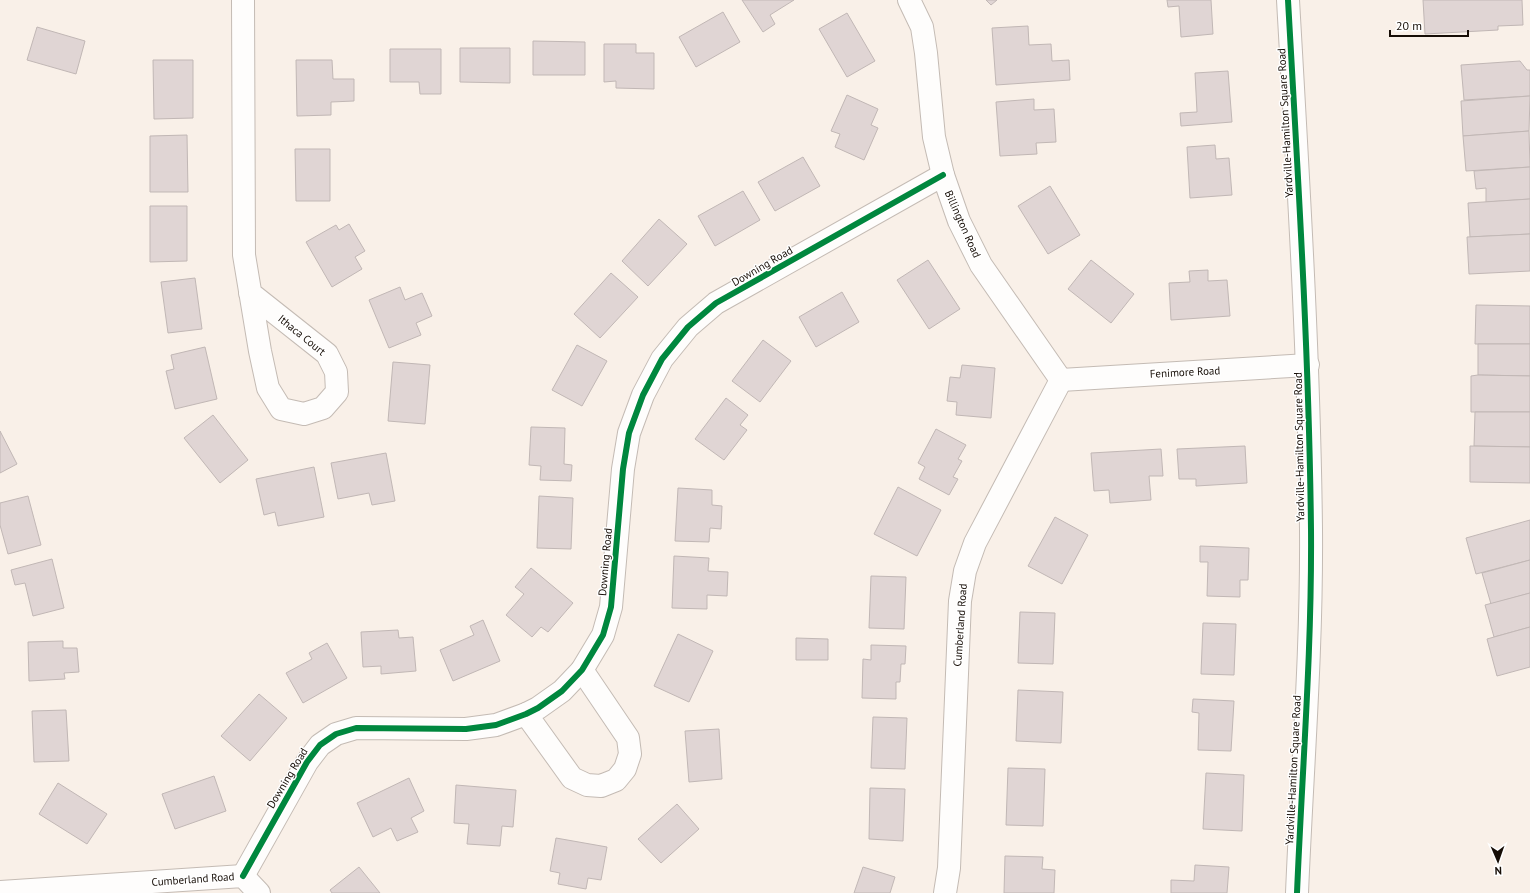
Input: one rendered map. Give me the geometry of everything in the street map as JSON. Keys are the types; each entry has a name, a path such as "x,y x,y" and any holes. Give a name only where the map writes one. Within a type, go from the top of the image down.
{"street":[{"name":"Ithaca Court","path":"244,0 244,255 250,293 260,351 268,388 281,409 304,414 323,408 337,392 336,372 327,354 250,293"},
{"name":"Billington Road","path":"909,0 922,27 934,137 943,175 959,221 981,265 1061,380"},
{"name":"Yardville-Hamilton Square Road","path":"1288,0 1308,365 1310,548 1308,674 1297,893"},
{"name":"Downing Road","path":"243,876 307,762 320,746 336,734 356,728 466,729 496,725 538,708 562,691 582,670 602,635 612,607 623,469 629,433 642,395 662,359 688,327 716,304 943,175"},
{"name":"Fenimore Road","path":"1061,380 1308,365"},
{"name":"Cumberland Road","path":"945,893 950,868 958,629 960,601 965,571 975,543 1061,380"},
{"path":"526,714 572,778 586,786 601,786 616,780 625,769 630,754 628,738 582,670"},
{"name":"Cumberland Road","path":"0,892 243,876 258,893"}],"building":[{"path":"742,0 794,0 770,15 775,24 763,32"},
{"path":"986,0 997,0 991,5"},
{"path":"1167,0 1211,0 1213,34 1181,37 1179,6 1168,7"},
{"path":"1423,0 1522,0 1523,25 1498,26 1498,30 1425,34"},
{"path":"723,12 740,42 696,67 679,37"},
{"path":"847,13 875,61 847,77 819,29"},
{"path":"1028,26 1029,45 1051,44 1052,61 1069,60 1070,80 996,85 992,28"},
{"path":"37,27 85,41 76,74 27,60"},
{"path":"533,41 585,42 585,75 533,75"},
{"path":"604,44 636,44 636,53 654,53 654,89 616,88 616,81 604,82"},
{"path":"460,48 510,48 510,83 460,82"},
{"path":"390,49 441,49 441,94 420,94 419,82 390,82"},
{"path":"153,60 193,60 193,118 154,119"},
{"path":"296,60 332,60 333,79 354,79 354,101 331,102 331,115 297,116"},
{"path":"1520,61 1527,70 1530,70 1530,96 1464,100 1461,65"},
{"path":"1228,71 1232,122 1181,126 1180,113 1197,112 1195,73"},
{"path":"847,95 878,109 871,125 878,128 864,160 835,147 840,134 831,131"},
{"path":"1530,96 1529,131 1463,136 1461,101"},
{"path":"1034,99 1034,110 1054,109 1056,142 1036,143 1037,154 1000,156 996,102"},
{"path":"1529,131 1530,167 1466,171 1463,136"},
{"path":"187,135 188,192 150,192 150,136"},
{"path":"1215,145 1216,159 1229,158 1232,195 1190,198 1187,147"},
{"path":"295,149 330,149 330,201 296,201"},
{"path":"803,157 820,186 775,211 758,182"},
{"path":"1530,167 1530,199 1486,202 1486,188 1476,189 1474,171"},
{"path":"1050,186 1080,235 1048,254 1018,206"},
{"path":"743,191 760,220 715,246 698,216"},
{"path":"1530,199 1530,234 1470,237 1468,203"},
{"path":"150,206 187,206 187,261 150,262"},
{"path":"659,219 687,244 648,286 622,261"},
{"path":"349,224 365,251 355,257 362,269 332,287 306,242 336,225 339,230"},
{"path":"1530,234 1530,271 1469,274 1467,237"},
{"path":"928,260 960,309 929,329 897,280"},
{"path":"1091,260 1134,294 1111,323 1068,289"},
{"path":"1208,270 1208,281 1227,280 1230,316 1171,320 1169,283 1190,282 1189,271"},
{"path":"611,273 638,297 600,338 574,314"},
{"path":"195,278 202,329 168,333 161,282"},
{"path":"400,287 405,300 422,293 432,316 416,323 421,335 389,348 369,300"},
{"path":"842,292 859,322 816,347 799,317"},
{"path":"1476,305 1530,306 1530,344 1475,344"},
{"path":"763,340 791,361 760,402 732,381"},
{"path":"1478,344 1530,344 1530,376 1478,375"},
{"path":"577,345 607,361 582,406 552,390"},
{"path":"205,347 217,399 175,409 166,371 174,369 171,355"},
{"path":"393,362 430,365 425,424 388,421"},
{"path":"962,365 995,368 991,418 956,415 957,402 947,401 950,377 960,378"},
{"path":"1471,376 1530,376 1530,412 1471,412"},
{"path":"726,398 748,415 740,425 747,430 724,460 695,439"},
{"path":"1475,412 1530,412 1530,447 1474,446"},
{"path":"213,415 248,460 220,483 184,438"},
{"path":"531,427 565,428 564,464 572,465 571,481 540,480 541,466 529,465"},
{"path":"936,429 966,445 958,459 962,461 953,477 958,479 949,495 919,479 925,467 918,463"},
{"path":"0,431 17,464 0,473"},
{"path":"1245,446 1247,483 1196,486 1196,479 1179,479 1177,449"},
{"path":"1470,446 1530,447 1530,483 1470,482"},
{"path":"1161,449 1163,476 1149,476 1151,500 1110,503 1109,490 1094,491 1091,453"},
{"path":"386,453 395,501 372,505 369,493 338,499 331,463"},
{"path":"314,467 324,517 278,526 275,512 264,515 256,479"},
{"path":"898,487 941,510 917,556 874,534"},
{"path":"678,488 712,490 712,505 722,506 721,529 710,528 709,542 675,541"},
{"path":"28,496 41,545 8,554 0,525 0,503"},
{"path":"539,496 573,498 571,549 537,548"},
{"path":"1055,517 1088,535 1062,584 1028,566"},
{"path":"1530,520 1530,560 1476,574 1466,538"},
{"path":"1200,546 1249,548 1248,580 1240,580 1240,597 1207,596 1208,562 1200,562"},
{"path":"674,556 709,558 708,571 728,572 727,596 707,595 707,609 672,608"},
{"path":"52,559 64,608 33,616 25,583 15,585 11,570"},
{"path":"1530,560 1530,593 1491,604 1482,573"},
{"path":"531,568 573,603 548,632 541,627 532,637 506,615 524,594 515,587"},
{"path":"871,576 906,577 904,629 869,628"},
{"path":"1530,593 1530,627 1494,637 1485,605"},
{"path":"1020,612 1055,613 1053,664 1018,663"},
{"path":"483,620 500,661 453,681 440,650 474,635 470,626"},
{"path":"1203,623 1236,624 1234,675 1201,674"},
{"path":"1530,627 1530,667 1497,676 1487,639"},
{"path":"398,630 399,638 413,637 416,671 381,674 381,666 363,667 361,632"},
{"path":"678,634 713,651 689,702 654,686"},
{"path":"796,638 828,639 828,660 796,660"},
{"path":"63,641 63,648 77,648 79,672 64,673 65,679 29,681 28,642"},
{"path":"327,643 347,678 303,703 286,673 312,659 309,653"},
{"path":"871,645 906,646 905,664 901,664 900,682 896,682 896,699 862,698 863,659 871,660"},
{"path":"1018,690 1063,692 1061,743 1016,741"},
{"path":"259,694 287,718 250,761 221,736"},
{"path":"1193,699 1234,701 1231,751 1198,750 1199,713 1192,712"},
{"path":"66,710 69,761 34,762 32,711"},
{"path":"873,717 907,718 905,769 871,768"},
{"path":"719,729 722,779 689,782 685,731"},
{"path":"1008,768 1045,769 1043,826 1006,825"},
{"path":"1206,773 1244,775 1242,831 1203,829"},
{"path":"214,776 226,811 175,829 162,794"},
{"path":"409,778 424,811 411,818 418,832 397,841 391,828 373,837 357,803"},
{"path":"58,783 107,814 87,844 39,814"},
{"path":"456,785 516,790 513,827 502,826 500,846 467,844 469,824 454,823"},
{"path":"870,788 905,789 903,841 869,839"},
{"path":"677,804 699,829 661,863 638,839"},
{"path":"556,838 607,847 601,880 588,878 586,889 558,884 560,873 550,871"},
{"path":"1005,856 1043,857 1042,869 1055,870 1054,893 1004,893"},
{"path":"1195,865 1229,867 1227,893 1171,893 1171,880 1194,881"},
{"path":"359,867 380,893 332,893 330,890"},
{"path":"863,867 895,877 890,893 854,893"}],"cycle path":[{"path":"1288,0 1308,397 1311,529 1310,620 1297,893"},
{"path":"243,876 307,762 320,745 336,734 356,728 466,729 496,725 538,708 562,691 582,670 603,635 611,607 623,469 629,433 643,395 662,359 688,327 716,303 943,175"}]}
